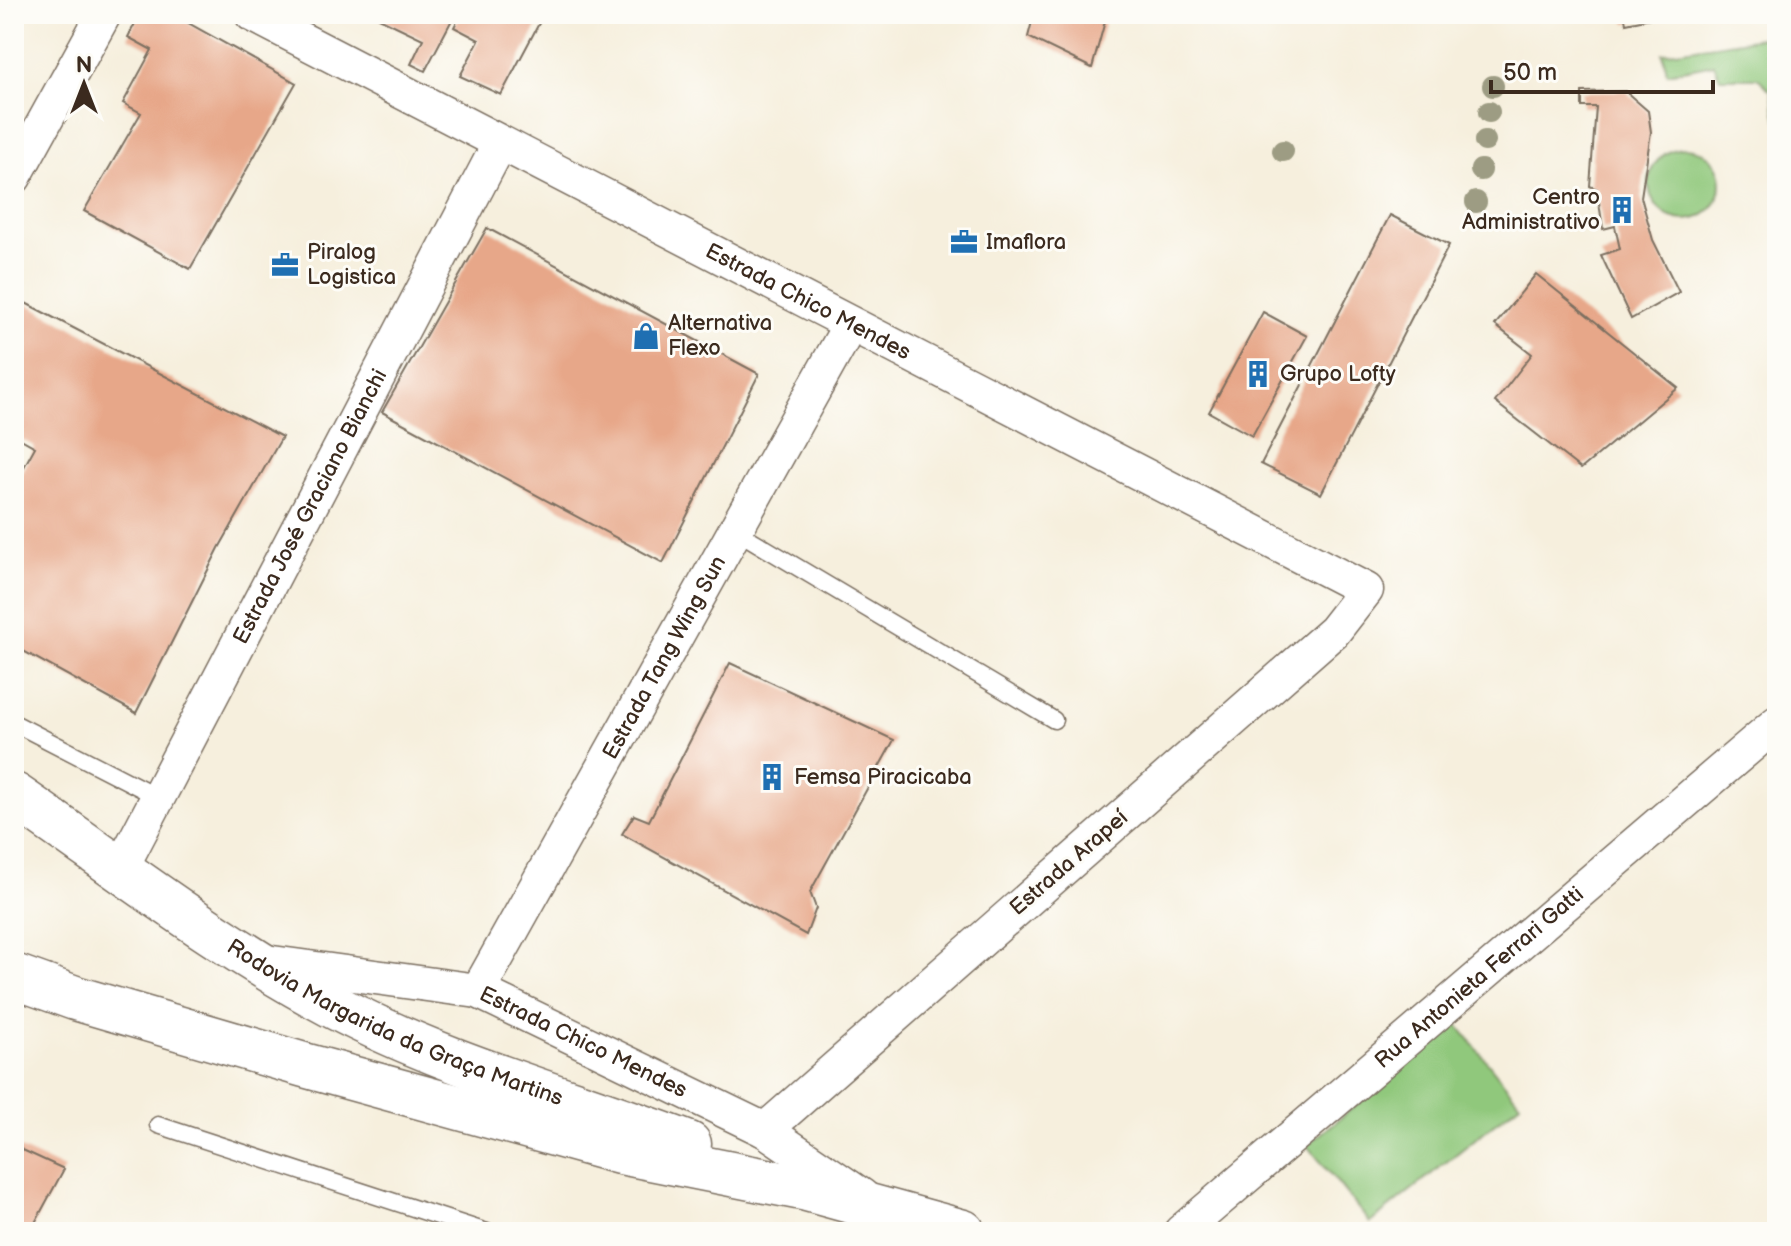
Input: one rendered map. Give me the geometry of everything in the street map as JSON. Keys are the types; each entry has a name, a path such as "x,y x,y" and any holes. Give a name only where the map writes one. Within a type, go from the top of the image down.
{"main road":[{"name":"Rodovia Margarida da Graça Martins","path":"14,795 121,868 195,924 335,1007 416,1044 807,1189"},
{"name":"Rodovia Margarida da Graça Martins","path":"14,976 75,998 620,1152 807,1189 963,1232"}],"street":[{"path":"14,177 104,14"},
{"name":"Estrada Chico Mendes","path":"252,14 1366,590"},
{"name":"Estrada José Graciano Bianchi","path":"121,868 500,143"},
{"name":"Estrada Tang Wing Sun","path":"478,991 850,325"},
{"name":"Estrada Arapeí","path":"765,1130 1334,631 1366,590"},
{"name":"Rua Antonieta Ferrari Gatti","path":"1181,1232 1777,723"},
{"name":"Estrada Chico Mendes","path":"252,960 478,991 765,1130 882,1210"}],"lane":[{"path":"735,530 1054,720"},
{"path":"14,723 158,797"},
{"path":"158,1125 487,1232"}],"green space":[{"path":"1777,37 1777,121 1771,91 1758,78 1720,78 1714,64 1667,73 1663,53"},
{"path":"1692,148 1711,158 1719,170 1719,198 1711,210 1699,218 1678,220 1659,210 1651,198 1649,177 1659,158 1671,150"},
{"path":"1457,1024 1520,1103 1370,1223 1307,1145"}],"building":[{"path":"140,14 172,14 296,83 190,269 84,211 141,113 123,103 152,50 128,37"},
{"path":"381,14 455,14 425,71 411,64 423,39 379,18"},
{"path":"461,14 544,14 501,95 460,76 479,40 454,27"},
{"path":"1034,14 1107,14 1092,68 1028,37"},
{"path":"1624,14 1665,14 1665,15 1626,23"},
{"name":"Centro Administrativo","path":"1625,91 1648,111 1651,132 1641,197 1653,240 1679,292 1631,319 1601,255 1620,249 1615,226 1603,229 1597,189 1590,186 1596,107 1582,107 1582,92"},
{"path":"1390,215 1449,245 1321,494 1261,464"},
{"path":"487,228 759,374 663,563 382,412"},
{"path":"1536,274 1678,388 1581,469 1495,402 1532,354 1495,325"},
{"path":"14,297 282,437 219,548 136,713 14,646 14,485 35,447 14,435"},
{"name":"Grupo Lofty","path":"1263,312 1307,336 1252,436 1209,412"},
{"name":"Femsa Piracicaba","path":"730,663 894,740 810,892 816,908 806,935 622,834 634,815 649,821"},
{"path":"14,1146 64,1169 30,1232 14,1232"}],"place":[{"name":"Centro Administrativo","path":"1622,210"},
{"name":"Imaflora","path":"964,242"},
{"name":"Piralog Logistica","path":"285,265"},
{"name":"Alternativa Flexo","path":"646,336"},
{"name":"Grupo Lofty","path":"1258,374"},
{"name":"Femsa Piracicaba","path":"772,777"}]}
